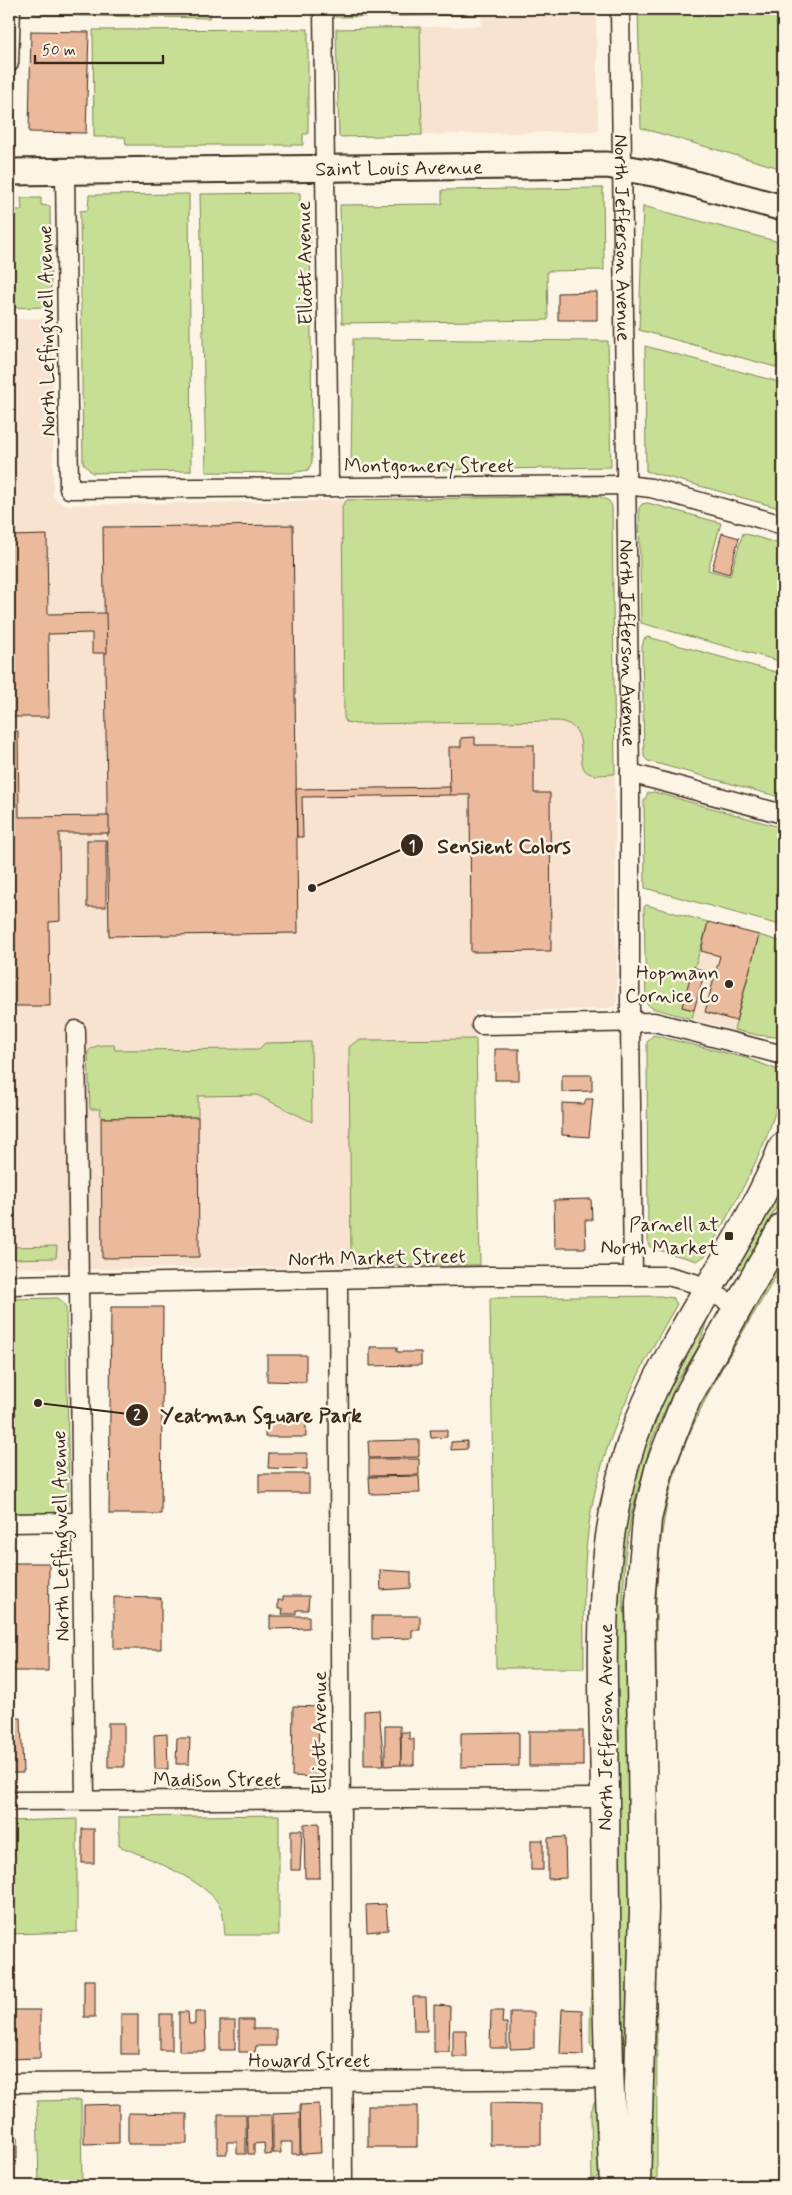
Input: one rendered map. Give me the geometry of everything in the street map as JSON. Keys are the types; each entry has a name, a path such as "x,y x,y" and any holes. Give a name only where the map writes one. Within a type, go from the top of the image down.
{"main road":[{"name":"North Jefferson Avenue","path":"614,2186 606,1987 604,1591 606,1560 616,1502 629,1452 644,1409 708,1289 756,1207 783,1147"},
{"name":"North Jefferson Avenue","path":"636,2186 643,1947 640,1602 644,1542 660,1466 672,1430 700,1372 783,1227"}],"street":[{"path":"9,63 11,9"},
{"name":"Elliott Avenue","path":"323,9 329,487"},
{"name":"North Jefferson Avenue","path":"620,9 630,773 633,1276"},
{"name":"Saint Louis Avenue","path":"9,172 584,164 622,166 783,208"},
{"name":"North Leffingwell Avenue","path":"65,171 70,489"},
{"name":"Montgomery Street","path":"70,489 626,484 650,488 783,525"},
{"path":"630,773 783,814"},
{"path":"481,1025 630,1022 662,1024 783,1056"},
{"name":"North Leffingwell Avenue","path":"76,1030 85,1800"},
{"name":"North Market Street","path":"9,1284 633,1276 679,1278 708,1289 738,1307"},
{"name":"Elliott Avenue","path":"338,1279 343,2186"},
{"path":"9,1523 82,1522"},
{"name":"Madison Street","path":"9,1801 605,1798"},
{"name":"Howard Street","path":"9,2083 610,2079"}],"shaded area":[{"path":"481,9 596,9 598,131 422,135 420,27 481,26"},
{"path":"53,318 53,497 63,505 599,496 609,501 612,506 617,1001 615,1006 605,1009 475,1011 480,1265 92,1269 9,1267 9,319"},
{"name":"Hopmann Cornice Co","path":"708,922 759,935 734,1030 680,1016 693,967 701,951"}],"green space":[{"path":"34,9 210,9 210,18 34,15"},
{"path":"335,9 481,9 481,15 335,17"},
{"path":"638,9 783,9 783,169 641,128"},
{"path":"420,27 422,135 339,137 336,29"},
{"path":"308,29 308,134 303,134 303,145 126,145 125,137 94,137 93,30"},
{"path":"603,188 604,270 547,271 548,320 342,323 340,205 442,204 442,190"},
{"path":"300,193 300,202 310,203 312,462 308,470 291,473 206,472 200,194"},
{"path":"189,194 191,471 92,473 83,463 80,211 88,210 89,195"},
{"path":"21,198 41,198 41,205 50,206 51,303 48,303 47,307 9,308 9,210 22,210"},
{"path":"643,206 783,243 783,369 639,330"},
{"path":"353,339 608,341 611,467 384,471 384,465 351,465"},
{"path":"645,346 783,383 783,509 646,471"},
{"path":"599,496 609,501 612,506 615,774 594,775 585,771 582,764 580,739 577,731 570,725 559,721 356,724 346,722 344,718 342,506 347,500"},
{"path":"648,503 721,523 708,570 730,576 743,533 780,544 783,540 783,662 641,623 639,508 642,504"},
{"path":"648,637 783,674 783,798 648,761 644,757 642,647 644,639"},
{"path":"654,792 783,828 783,926 645,888 644,801 648,793"},
{"path":"646,905 708,922 682,1007 694,1010 692,1019 652,1008 646,1003 644,907"},
{"path":"759,935 783,942 783,1038 734,1030"},
{"path":"653,1035 746,1058 781,1071 780,1092 774,1115 754,1165 706,1255 697,1261 651,1248 648,1244 647,1042"},
{"path":"476,1039 480,1265 355,1265 351,1255 349,1047 358,1040"},
{"path":"311,1042 312,1122 257,1095 198,1096 198,1117 101,1118 100,1109 90,1109 88,1052 96,1046 114,1045 115,1050 259,1049 265,1043"},
{"path":"783,1173 783,1195 742,1270 734,1266"},
{"path":"57,1246 56,1258 9,1259 9,1247"},
{"path":"783,1256 783,1264 728,1358 691,1430 675,1473 663,1527 656,1601 657,2186 647,2186 652,1600 658,1534 672,1469 694,1414 722,1360"},
{"path":"660,1296 673,1298 677,1304 648,1356 622,1410 611,1437 594,1494 585,1560 584,1668 496,1668 490,1298"},
{"path":"58,1298 66,1308 69,1506 59,1514 9,1515 9,1299"},
{"path":"703,1318 707,1320 699,1346 677,1382 652,1440 632,1511 625,1557 623,1601 633,1681 628,2174 620,2069 615,1571 640,1446"},
{"path":"649,1368 602,1509 598,1510 619,1437"},
{"path":"279,1815 279,1935 225,1935 221,1908 204,1889 175,1871 119,1846 119,1817"},
{"path":"77,1819 77,1932 9,1934 9,1821"},
{"path":"591,1947 595,1950 597,2054 590,2044"},
{"path":"81,2100 82,2186 39,2186 37,2101"},
{"path":"594,2102 599,2102 600,2175 592,2180 591,2113"}],"building":[{"path":"31,31 89,32 86,133 29,132"},
{"path":"597,292 597,320 558,320 558,293"},
{"path":"293,525 298,933 109,936 103,527"},
{"path":"722,533 739,538 729,574 712,569"},
{"path":"47,535 48,614 106,613 107,653 92,653 92,633 48,634 49,717 9,717 9,545 11,545 11,536"},
{"path":"9,731 18,731 19,817 109,816 109,833 59,833 60,921 49,922 50,1006 9,1006"},
{"path":"475,737 475,745 534,745 534,793 550,793 551,951 471,952 470,795 450,795 449,747 461,747 461,738"},
{"path":"450,787 450,795 302,797 303,837 297,837 296,789"},
{"path":"87,840 106,840 106,907 87,907"},
{"name":"Hopmann Cornice Co","path":"708,922 759,935 736,1021 705,1012 720,956 701,951"},
{"path":"693,967 705,971 694,1010 682,1007"},
{"path":"495,1049 519,1049 519,1080 495,1080"},
{"path":"562,1075 592,1075 592,1091 562,1092"},
{"path":"586,1099 593,1099 589,1137 562,1135 562,1103 584,1104"},
{"path":"198,1117 199,1257 102,1258 101,1118"},
{"path":"591,1199 592,1220 585,1220 586,1248 555,1248 554,1200"},
{"path":"111,1307 163,1307 161,1514 109,1514"},
{"path":"370,1347 397,1347 397,1352 421,1352 421,1365 370,1366"},
{"path":"267,1355 306,1355 306,1382 267,1381"},
{"path":"306,1415 306,1437 265,1437 265,1416"},
{"path":"430,1430 447,1430 447,1437 431,1438"},
{"path":"419,1440 419,1457 369,1458 368,1441"},
{"path":"467,1441 467,1449 451,1450 451,1442"},
{"path":"269,1453 307,1453 307,1469 268,1468"},
{"path":"369,1459 419,1459 419,1475 369,1476"},
{"path":"259,1474 309,1474 309,1493 259,1493"},
{"path":"419,1476 420,1493 370,1494 369,1477"},
{"path":"9,1563 49,1563 48,1671 9,1671"},
{"path":"380,1570 411,1572 411,1588 381,1590"},
{"path":"283,1596 309,1596 308,1610 296,1610 296,1614 282,1614 283,1609 278,1609 278,1600 283,1600"},
{"path":"114,1597 161,1598 161,1649 114,1649"},
{"path":"270,1616 309,1616 309,1628 270,1629"},
{"path":"372,1616 420,1616 420,1630 412,1630 412,1638 372,1639"},
{"path":"293,1706 319,1707 318,1777 292,1776"},
{"path":"379,1710 384,1765 364,1765 364,1711"},
{"path":"9,1718 21,1718 23,1773 9,1773"},
{"path":"108,1723 124,1723 124,1767 108,1767"},
{"path":"385,1726 400,1726 401,1765 385,1766"},
{"path":"529,1731 583,1731 583,1766 529,1766"},
{"path":"401,1732 409,1732 409,1739 414,1739 414,1765 401,1765"},
{"path":"519,1732 519,1766 461,1767 461,1733"},
{"path":"167,1734 168,1769 155,1769 154,1735"},
{"path":"177,1738 190,1738 189,1764 176,1764"},
{"path":"319,1823 320,1878 305,1878 304,1824"},
{"path":"82,1829 94,1829 94,1863 82,1863"},
{"path":"291,1830 302,1830 300,1870 291,1870"},
{"path":"565,1837 566,1878 548,1879 548,1838"},
{"path":"531,1840 543,1840 543,1870 531,1870"},
{"path":"386,1904 388,1930 367,1932 366,1905"},
{"path":"84,1980 95,1980 95,2017 84,2017"},
{"path":"413,1997 426,1997 427,2031 414,2031"},
{"path":"434,2005 450,2006 449,2052 434,2052"},
{"path":"562,2009 582,2010 583,2055 560,2054"},
{"path":"9,2010 40,2010 40,2058 9,2059"},
{"path":"491,2011 503,2011 502,2023 507,2023 507,2048 490,2048"},
{"path":"179,2012 188,2012 189,2024 195,2024 195,2012 205,2012 206,2051 179,2051"},
{"path":"510,2012 534,2012 534,2048 510,2049"},
{"path":"121,2014 138,2014 138,2054 121,2054"},
{"path":"160,2014 172,2014 172,2050 160,2050"},
{"path":"239,2020 253,2020 253,2029 276,2029 276,2046 256,2046 255,2052 239,2052"},
{"path":"220,2021 235,2021 235,2050 220,2050"},
{"path":"453,2030 466,2030 467,2057 453,2057"},
{"path":"9,2103 14,2103 14,2132 9,2132"},
{"path":"490,2103 541,2104 541,2145 490,2145"},
{"path":"119,2104 119,2143 84,2144 84,2105"},
{"path":"319,2104 321,2153 301,2154 300,2105"},
{"path":"368,2106 417,2106 417,2147 368,2147"},
{"path":"128,2113 187,2114 187,2144 128,2144"},
{"path":"300,2113 300,2154 292,2154 292,2142 280,2142 281,2153 273,2153 273,2114"},
{"path":"218,2114 246,2114 246,2154 237,2154 237,2142 227,2142 227,2154 218,2154"},
{"path":"247,2115 271,2115 272,2154 265,2155 264,2143 254,2144 254,2154 248,2154"},
{"path":"9,2137 17,2137 17,2159 9,2160"}],"place":[{"name":"Sensient Colors","path":"312,888"},
{"name":"Hopmann Cornice Co","path":"729,984"},
{"name":"Parnell at North Market","path":"729,1236"},
{"name":"Yeatman Square Park","path":"38,1403"}]}
